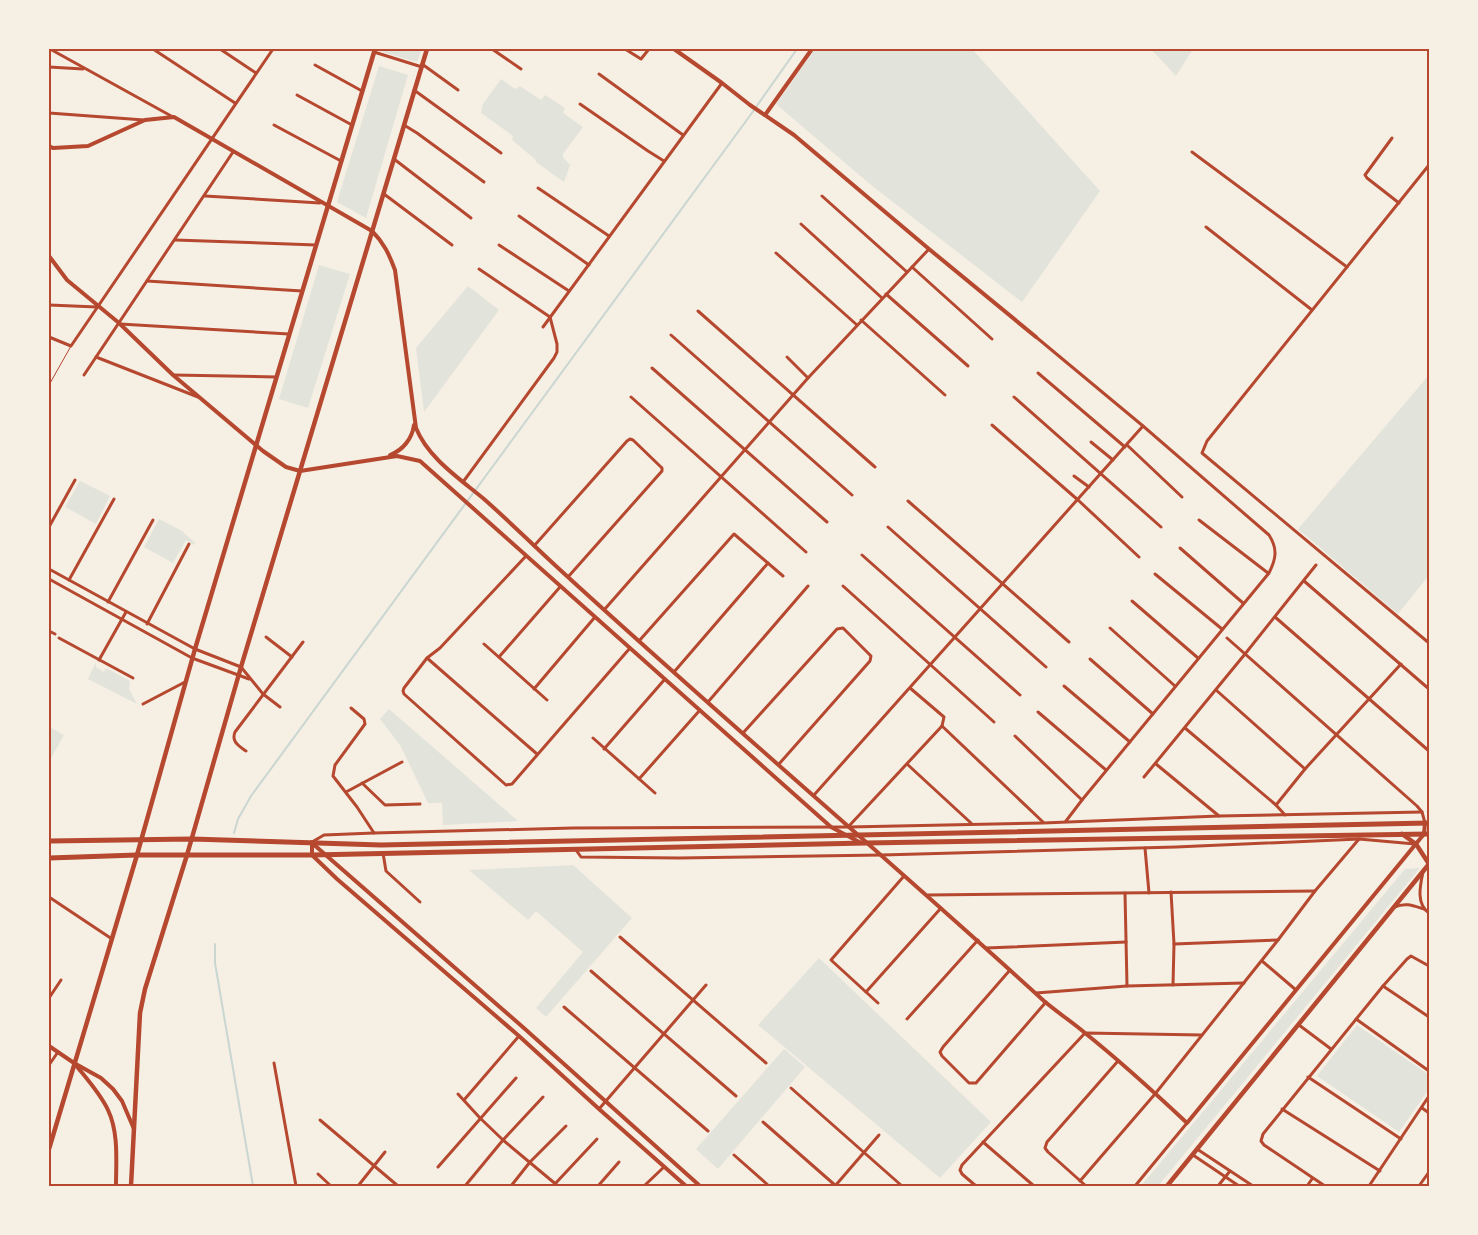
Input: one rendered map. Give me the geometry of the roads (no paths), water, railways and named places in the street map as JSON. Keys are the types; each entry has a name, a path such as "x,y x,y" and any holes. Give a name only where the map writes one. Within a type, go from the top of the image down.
{"main road":[{"path":"131,1186 140,1013 145,989 192,839 241,667 427,49"},
{"path":"49,1148 142,839 192,658 375,50"},
{"path":"49,841 192,839 381,845 1427,823"},
{"path":"1167,1186 1429,864 1416,844 1401,833"},
{"path":"49,858 137,855 325,855 864,843 1427,834"}],"street":[{"path":"50,49 372,231 382,240 388,250 395,270 416,428 424,445 604,610 849,826 864,843"},
{"path":"153,49 235,104"},
{"path":"220,49 256,73"},
{"path":"49,337 71,346 272,49"},
{"path":"492,49 521,69"},
{"path":"625,49 641,59 649,49"},
{"path":"674,49 794,135 1143,426 1269,535 1276,549 1274,562 1269,573 1066,821"},
{"path":"765,115 812,49"},
{"path":"375,50 422,66 458,90"},
{"path":"316,65 362,91"},
{"path":"49,67 87,69"},
{"path":"599,74 683,135"},
{"path":"543,327 722,83"},
{"path":"414,90 502,153"},
{"path":"297,95 352,125"},
{"path":"580,104 664,161"},
{"path":"49,113 145,120 174,118"},
{"path":"50,148 88,146 145,120"},
{"path":"274,125 341,161"},
{"path":"404,125 484,182"},
{"path":"1392,138 1365,175 1399,203"},
{"path":"84,375 233,152"},
{"path":"1192,152 1348,266"},
{"path":"394,159 471,218"},
{"path":"1429,165 1207,441 1202,450 1203,456 1429,643"},
{"path":"538,188 610,236"},
{"path":"383,194 452,245"},
{"path":"204,196 320,203"},
{"path":"822,196 907,272"},
{"path":"519,216 589,265"},
{"path":"802,224 882,298"},
{"path":"1206,227 1312,310"},
{"path":"175,240 316,245"},
{"path":"499,246 570,291"},
{"path":"604,610 808,378 929,249"},
{"path":"776,253 856,325"},
{"path":"49,256 67,280 119,323 173,375 256,445 286,466 300,471 397,456 420,461 831,827 864,843 882,855 1046,1002 1086,1033 1187,1123"},
{"path":"912,267 992,338"},
{"path":"465,483 557,352 555,332 550,317 479,269"},
{"path":"147,280 302,291"},
{"path":"886,294 968,366"},
{"path":"49,305 98,307"},
{"path":"698,311 874,467"},
{"path":"861,320 945,395"},
{"path":"119,323 289,334"},
{"path":"671,335 852,495"},
{"path":"96,357 202,399"},
{"path":"786,357 808,378"},
{"path":"652,368 826,522"},
{"path":"1038,373 1126,446 1182,497"},
{"path":"173,375 276,377"},
{"path":"631,397 806,552"},
{"path":"1014,398 1161,526"},
{"path":"384,458 397,453 407,444 413,432 415,418"},
{"path":"992,426 1078,500 1139,556"},
{"path":"814,795 1143,426"},
{"path":"534,546 627,441 633,440 662,468 662,471 568,577"},
{"path":"1091,442 1113,460"},
{"path":"1074,476 1089,487"},
{"path":"49,527 75,480"},
{"path":"69,580 114,499"},
{"path":"908,501 1069,642"},
{"path":"108,602 153,520"},
{"path":"1199,520 1269,573"},
{"path":"888,527 1046,667"},
{"path":"512,544 520,534"},
{"path":"639,640 732,536 737,535 783,576"},
{"path":"147,624 189,544"},
{"path":"1180,548 1243,604"},
{"path":"862,555 1020,695"},
{"path":"526,556 440,648 427,658 404,688 403,691 455,740 506,785 512,784 630,648"},
{"path":"674,672 768,563"},
{"path":"1144,777 1246,654 1316,565"},
{"path":"49,569 195,649 241,667 250,680 280,708"},
{"path":"1155,574 1222,629"},
{"path":"49,579 192,658 250,680"},
{"path":"1304,581 1429,689"},
{"path":"708,702 808,586"},
{"path":"843,586 994,722"},
{"path":"499,657 560,587"},
{"path":"1132,601 1198,658"},
{"path":"99,660 126,612"},
{"path":"534,689 595,617"},
{"path":"1275,617 1368,700 1429,751"},
{"path":"743,733 837,629 843,628 871,656 870,661 779,764"},
{"path":"1110,628 1175,686"},
{"path":"49,632 54,634"},
{"path":"266,637 292,656"},
{"path":"59,638 133,678"},
{"path":"1135,1186 1416,844 1427,834 1427,823 1422,812 1227,638"},
{"path":"246,752 234,742 235,732 303,642"},
{"path":"484,644 547,700"},
{"path":"647,663 654,654"},
{"path":"427,658 537,754"},
{"path":"1090,659 1153,714"},
{"path":"1276,805 1305,769 1401,664"},
{"path":"604,749 665,679"},
{"path":"143,704 186,682"},
{"path":"1064,686 1130,742"},
{"path":"849,826 942,726 944,717 910,688"},
{"path":"1216,690 1305,769"},
{"path":"351,708 366,721 335,765 333,776 374,833"},
{"path":"639,779 700,710"},
{"path":"1038,712 1106,770"},
{"path":"942,726 1043,823"},
{"path":"1185,728 1276,805 1285,816"},
{"path":"1015,736 1082,800"},
{"path":"593,738 655,793"},
{"path":"346,792 402,762"},
{"path":"907,764 971,823"},
{"path":"1156,764 1219,816"},
{"path":"788,789 796,779"},
{"path":"362,783 385,805 420,804"},
{"path":"312,842 324,835 374,833 573,828 831,827 1043,823 1219,816 1422,812"},
{"path":"576,849 581,858 679,858 1145,848 1359,839 1416,844"},
{"path":"1080,1181 1155,1094 1262,961 1315,891 1359,839"},
{"path":"312,842 700,1186"},
{"path":"312,842 312,855 337,879 520,1036 686,1186"},
{"path":"1145,848 1149,893"},
{"path":"383,853 386,871 420,902"},
{"path":"1423,872 1420,896 1424,909"},
{"path":"878,1003 831,960 904,876"},
{"path":"928,895 1315,891"},
{"path":"1171,892 1174,944 1173,985"},
{"path":"1125,893 1127,986"},
{"path":"49,897 112,939"},
{"path":"1393,909 1403,904 1409,904 1424,909 1429,913"},
{"path":"866,992 941,908"},
{"path":"620,937 766,1063"},
{"path":"906,1019 978,940"},
{"path":"1174,944 1278,940"},
{"path":"986,948 1126,942"},
{"path":"1324,1186 1264,1145 1261,1141 1263,1134 1383,986 1411,956 1429,966"},
{"path":"1262,961 1296,990"},
{"path":"1010,970 942,1047 940,1052 969,1083 976,1083 1046,1002"},
{"path":"591,971 736,1096"},
{"path":"49,998 61,980"},
{"path":"1036,993 1127,986 1244,983"},
{"path":"599,1109 706,984"},
{"path":"1383,986 1429,1017"},
{"path":"564,1007 708,1131"},
{"path":"1356,1019 1429,1071"},
{"path":"1299,1025 1331,1049"},
{"path":"976,1186 962,1174 960,1170 962,1165 1086,1033 1202,1035"},
{"path":"464,1100 520,1036"},
{"path":"49,1046 101,1078 113,1089 122,1101 134,1129"},
{"path":"49,1066 58,1052"},
{"path":"548,1062 554,1056"},
{"path":"1086,1186 1045,1148 1047,1142 1118,1061"},
{"path":"74,1063 108,1110 115,1137 116,1186"},
{"path":"274,1063 296,1186"},
{"path":"1308,1077 1401,1139"},
{"path":"438,1168 516,1078"},
{"path":"792,1088 902,1186"},
{"path":"458,1094 503,1140 555,1185 598,1139"},
{"path":"1369,1186 1429,1096"},
{"path":"465,1186 503,1140 543,1097"},
{"path":"1422,1108 1429,1113"},
{"path":"1282,1109 1380,1171"},
{"path":"320,1120 398,1186"},
{"path":"763,1122 835,1186 879,1135"},
{"path":"511,1186 530,1162 566,1126"},
{"path":"983,1142 1034,1186"},
{"path":"1198,1149 1253,1186"},
{"path":"358,1186 386,1152"},
{"path":"734,1155 769,1186"},
{"path":"1193,1155 1239,1186"},
{"path":"598,1186 619,1162"},
{"path":"644,1186 664,1167"},
{"path":"1218,1186 1230,1171"},
{"path":"1419,1186 1429,1172"},
{"path":"318,1174 331,1186"},
{"path":"1307,1186 1312,1179"}],"lane":[{"path":"49,385 71,346"}],"waterway":[{"path":"234,833 238,819 251,796 797,49"},
{"path":"215,944 215,963 253,1186"}]}
